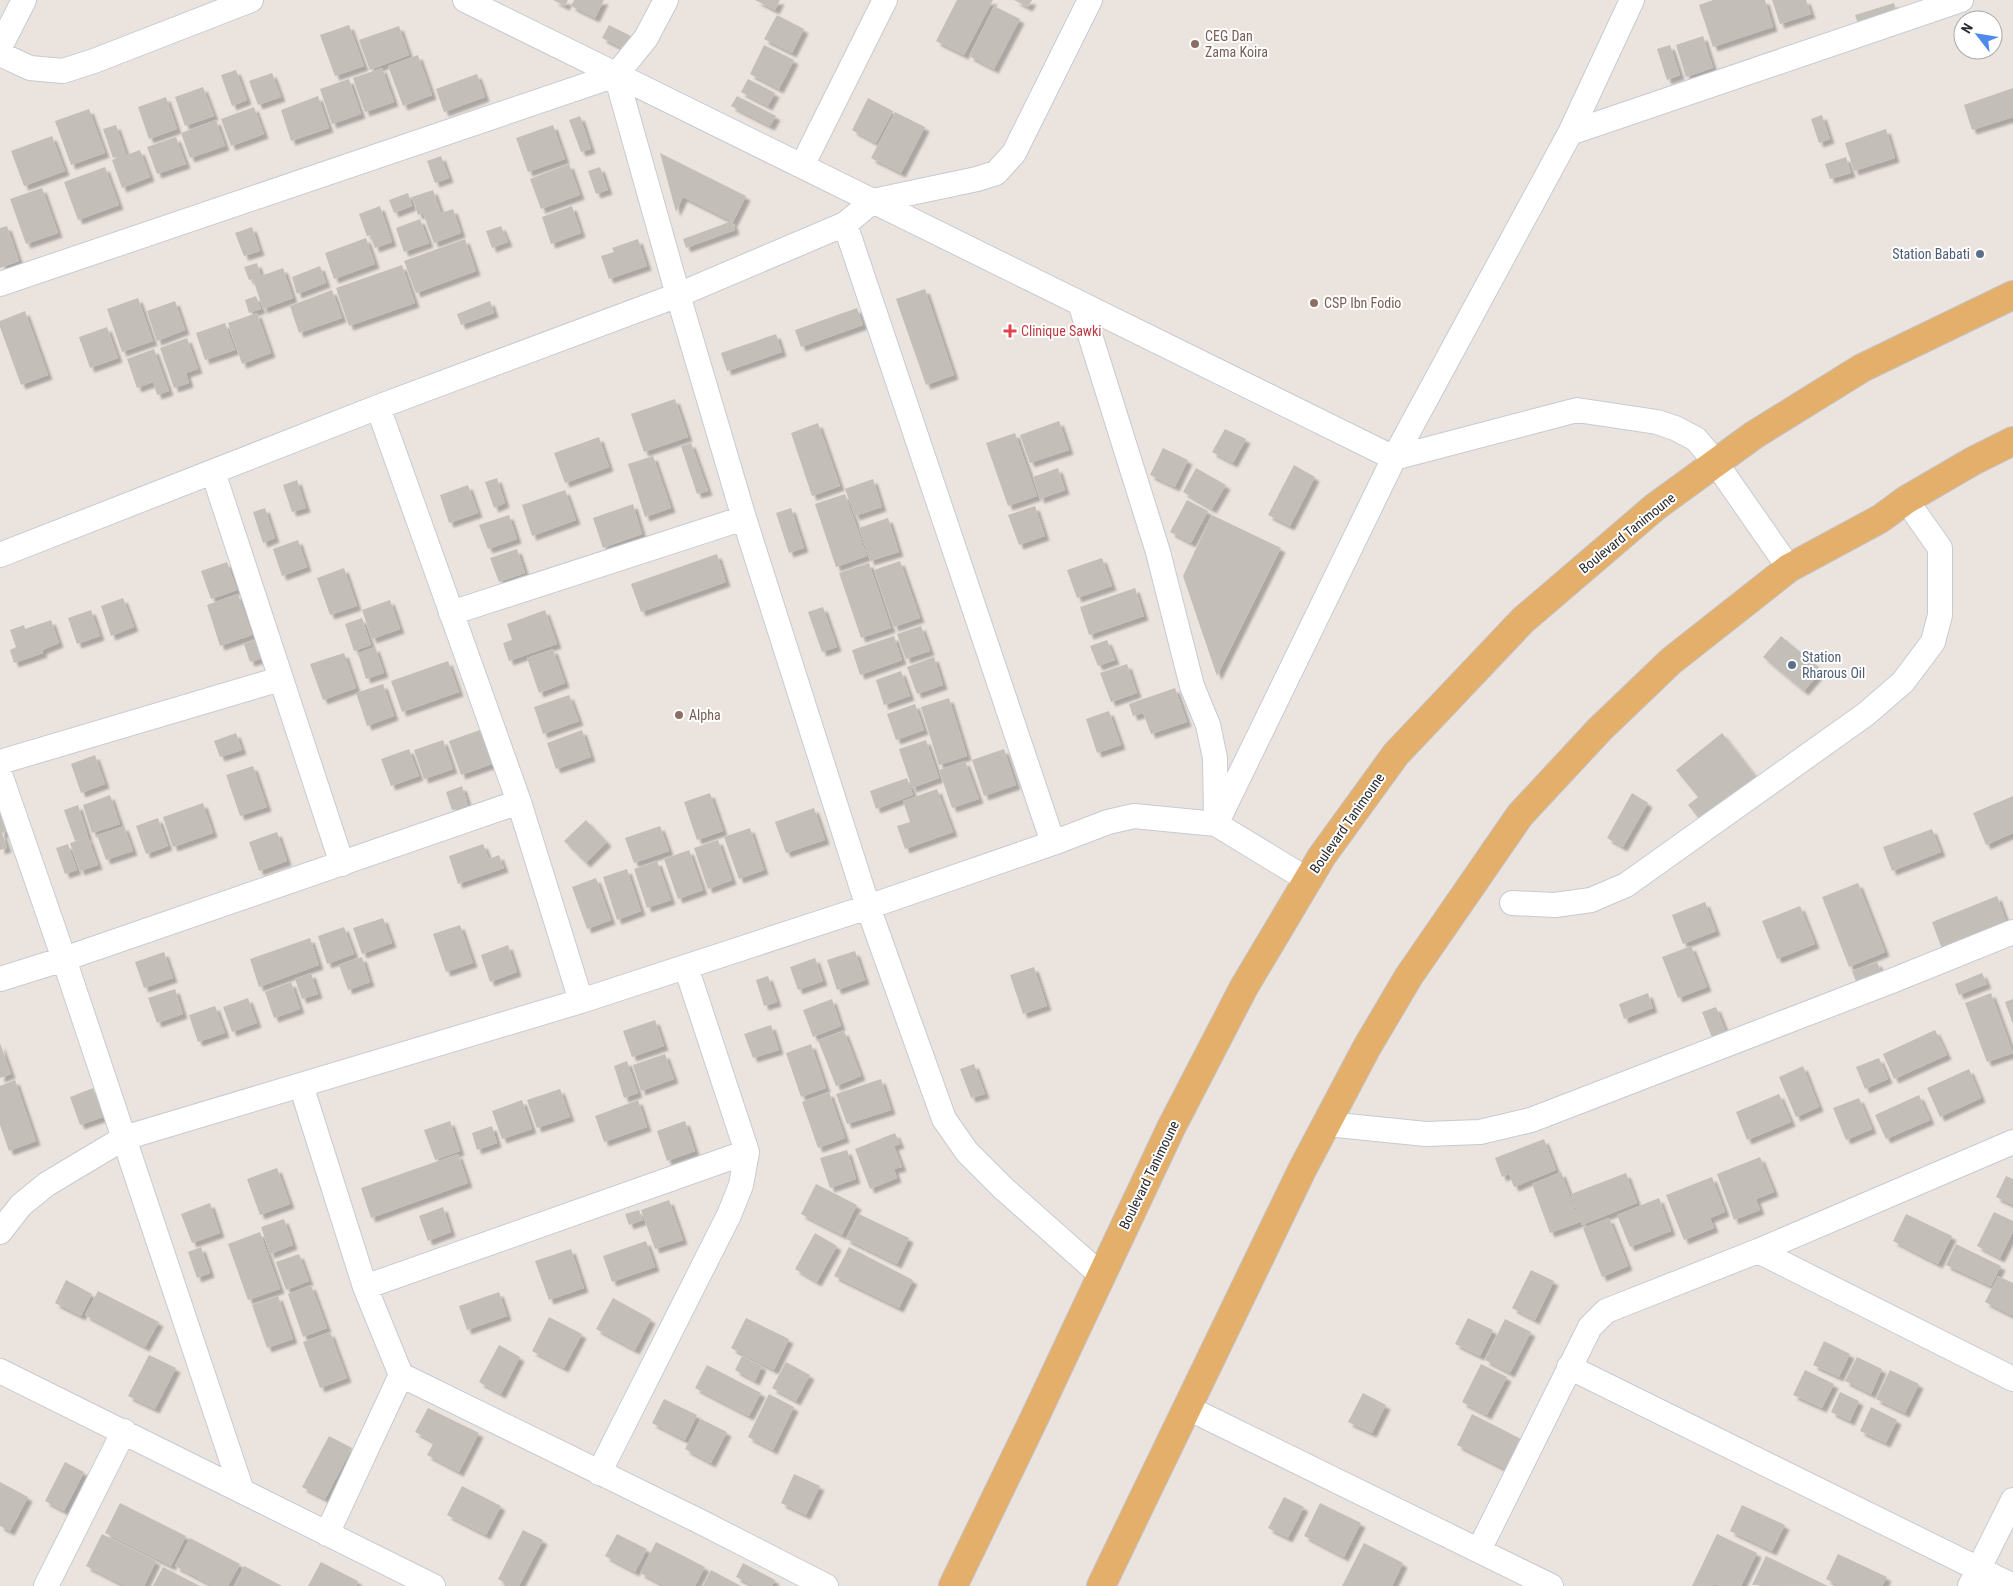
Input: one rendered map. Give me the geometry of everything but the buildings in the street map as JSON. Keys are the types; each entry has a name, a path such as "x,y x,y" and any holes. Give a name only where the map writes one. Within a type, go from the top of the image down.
{"main road":[{"name":"Boulevard Tanimoune","path":"953,1586 1171,1128 1244,987 1308,880 1353,812 1396,754 1523,620 1655,507 1754,435 1862,368 2013,296"},
{"path":"1101,1586 1302,1170 1367,1047 1409,976 1520,815 1556,774 1600,729 1671,661 1788,568 1880,518 1906,500 1973,461 2013,442"}],"street":[{"path":"0,47 24,0"},
{"path":"0,54 30,68 63,71 94,61 251,0"},
{"path":"465,0 1394,458 1577,410 1657,422 1675,428 1696,439 1716,464 1788,568"},
{"path":"0,284 616,74 646,38 666,0"},
{"path":"802,166 885,0"},
{"path":"0,555 378,407 678,295 845,224 873,201 978,179 996,173 1014,153 1090,0"},
{"path":"1216,824 1394,458 1570,133 1632,0"},
{"path":"1570,133 1961,0"},
{"path":"616,74 678,295 744,518 868,907 944,1118 973,1158 1003,1188 1101,1275"},
{"path":"845,224 1053,843"},
{"path":"1080,303 1158,552 1192,686 1208,725 1215,758 1216,824"},
{"path":"378,407 519,802 581,1001"},
{"path":"213,472 342,864"},
{"path":"1512,902 1555,905 1591,900 1626,885 1866,714 1903,682 1933,642 1940,615 1940,548 1906,500"},
{"path":"451,613 744,518"},
{"path":"0,762 280,679"},
{"path":"0,774 242,1491"},
{"path":"0,979 64,959 519,802"},
{"path":"0,1232 21,1205 47,1184 124,1138 581,1001 868,907 1108,822 1134,816 1216,824 1308,880"},
{"path":"1327,1124 1426,1134 1480,1132 1530,1120 2013,932"},
{"path":"599,1473 729,1215 741,1184 747,1152 686,967"},
{"path":"301,1085 365,1287 401,1375 699,1521 826,1586"},
{"path":"1479,1550 1590,1326 1606,1310 1758,1251 2013,1142"},
{"path":"365,1287 747,1152"},
{"path":"1758,1251 2013,1379"},
{"path":"1569,1367 1974,1578 2013,1586"},
{"path":"0,1371 326,1534 408,1580 433,1586"},
{"path":"326,1534 401,1375"},
{"path":"1188,1408 1551,1586"},
{"path":"46,1586 124,1432"},
{"path":"1974,1578 2013,1500"}],"place":[{"name":"CEG Dan Zama Koira","path":"1195,44"},
{"name":"Station Babati","path":"1980,254"},
{"name":"CSP Ibn Fodio","path":"1314,303"},
{"name":"Clinique Sawki","path":"1010,331"},
{"name":"Station Rharous Oil","path":"1792,665"},
{"name":"Alpha","path":"679,715"}]}
